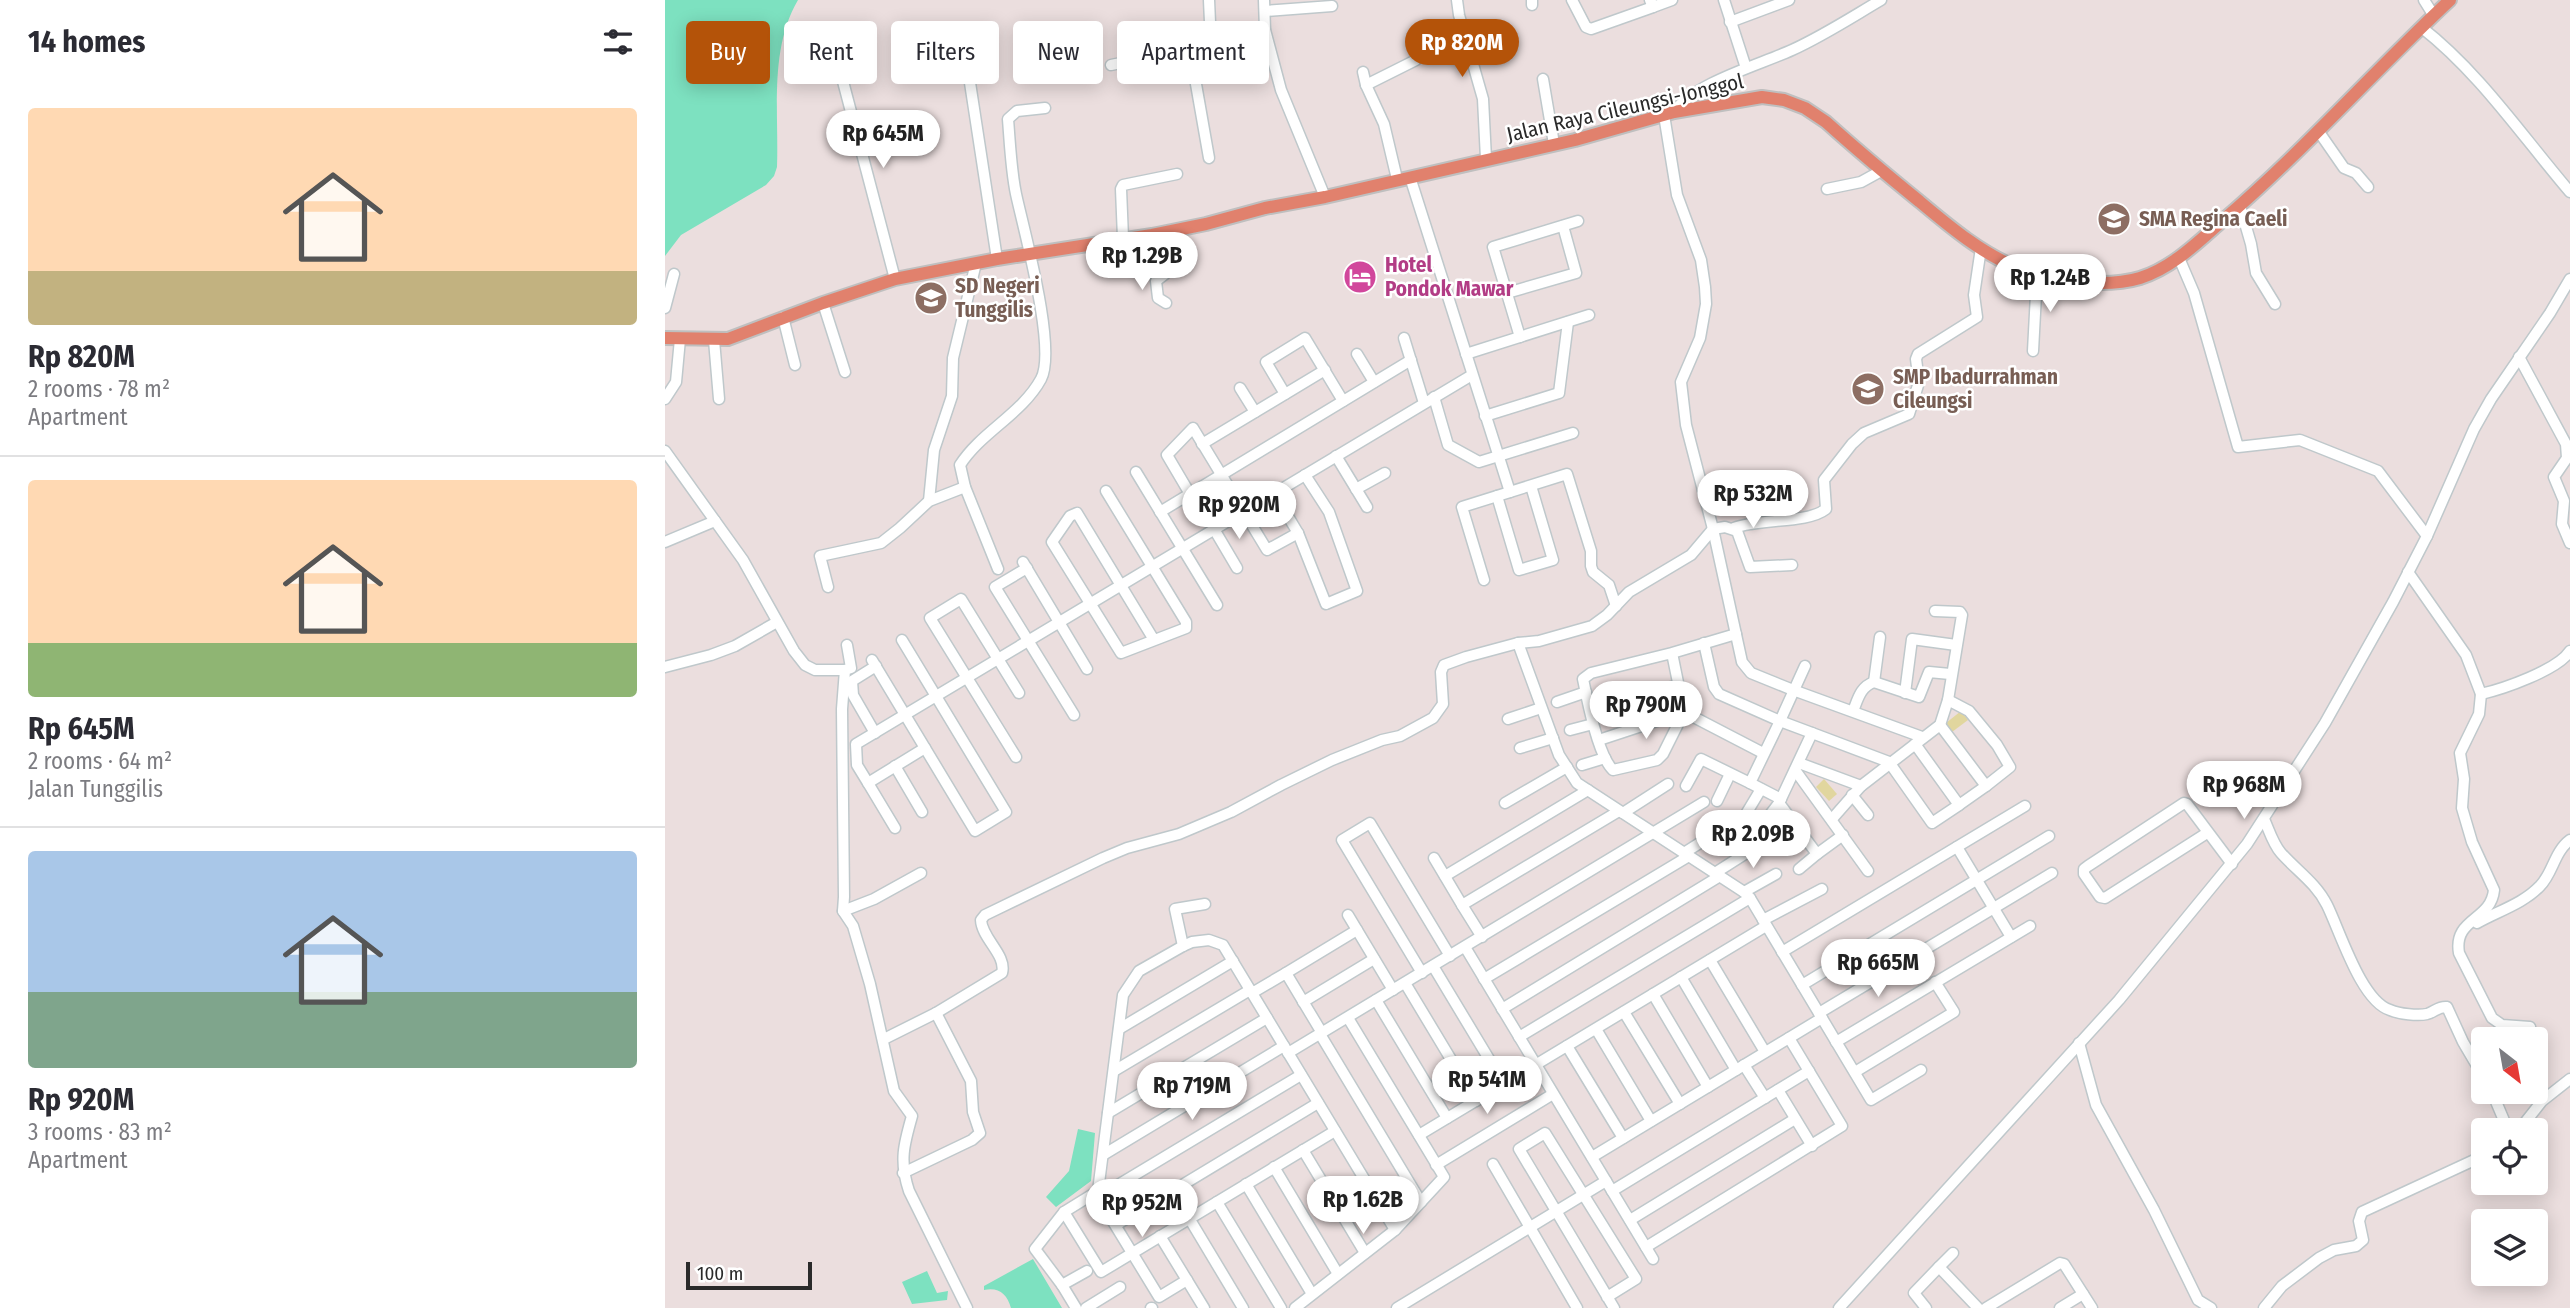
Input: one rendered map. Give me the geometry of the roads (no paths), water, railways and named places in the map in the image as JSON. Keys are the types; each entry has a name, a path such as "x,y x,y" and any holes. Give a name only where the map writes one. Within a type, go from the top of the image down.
{"main road":[{"name":"Jalan Raya Cileungsi-Jonggol","path":"665,338 714,340 741,335 783,317 895,279 976,262 1152,235 1554,144 1669,114 1762,97 1784,100 1805,108 1826,122 1881,171 1964,238 2013,266 2037,275 2100,283 2131,280 2179,258 2240,206 2319,132 2450,0"}],"street":[{"path":"1209,0 1210,21"},
{"path":"1457,0 1483,99 1486,159"},
{"path":"1572,0 1586,27 1591,29 1651,4 1672,0"},
{"path":"1724,0 1747,68"},
{"path":"1730,22 1789,0"},
{"path":"1881,0 1792,50 1689,96 1669,114 1677,195 1701,260 1706,304 1700,338 1681,382 1691,447 1746,669 1918,740 1959,805"},
{"path":"2424,0 2434,16"},
{"path":"1264,5 1332,6"},
{"path":"2421,27 2453,54 2570,192"},
{"path":"1269,45 1281,90 1325,197"},
{"path":"1366,85 1416,60 1419,46"},
{"path":"1111,65 1117,64"},
{"path":"1363,72 1404,178 1466,354 1510,492"},
{"path":"1543,79 1554,144"},
{"path":"844,84 895,279"},
{"path":"970,84 997,259"},
{"path":"1196,84 1209,158"},
{"path":"998,569 960,470 963,460 1032,392 1045,368 1041,307 1016,192 1008,119 1017,111 1045,108"},
{"path":"2319,132 2344,168 2355,173 2368,187"},
{"path":"1827,189 1861,182 1881,171"},
{"path":"1123,238 1123,184 1177,174"},
{"path":"2240,206 2256,273 2275,304"},
{"path":"1520,337 1493,247 1579,221"},
{"path":"1507,293 1576,273 1563,226"},
{"path":"1152,235 1165,274 1156,281 1158,298 1166,303"},
{"path":"884,1039 936,1013 1002,973 1002,962 981,927 981,920 985,915 1103,858 1127,848 1179,834 1231,813 1332,760 1400,736 1439,712 1443,704 1441,672 1444,666 1518,643 1539,641 1592,626 1629,592 1697,550 1713,529 1786,520 1820,513 1826,509 1824,480 1852,444 1864,433 1909,414 1919,382 1916,359 1918,354 1977,317 1973,295 1981,248"},
{"path":"2179,258 2194,293 2238,447 2300,440 2378,471 2427,536"},
{"path":"929,501 934,450 952,396 953,358 976,262"},
{"path":"665,307 674,274"},
{"path":"2033,351 2037,275"},
{"path":"1839,1308 2048,1080 2158,955 2232,864 2264,819 2325,723 2408,572 2427,536 2474,429 2570,279"},
{"path":"823,303 845,372"},
{"path":"1466,354 1589,315"},
{"path":"783,317 795,365"},
{"path":"1485,416 1559,393 1568,322"},
{"path":"1286,394 1266,362 1305,338 1343,401"},
{"path":"1404,338 1424,404"},
{"path":"665,398 676,382 680,339"},
{"path":"714,340 719,399"},
{"path":"1357,354 1374,382"},
{"path":"2519,357 2566,444 2567,458 2554,477 2564,501 2562,524 2570,543"},
{"path":"1160,512 1411,360"},
{"path":"1202,444 1325,370"},
{"path":"895,828 857,765 856,744 1472,375"},
{"path":"1240,388 1255,412"},
{"path":"1434,397 1448,444 1479,462 1573,433"},
{"path":"1190,494 1167,455 1193,428 1268,550 1298,533"},
{"path":"665,451 743,561 805,665 815,670 851,668 847,645"},
{"path":"1336,456 1367,507"},
{"path":"1136,472 1217,605"},
{"path":"1356,489 1385,473"},
{"path":"1484,580 1462,507 1567,474 1591,551 1593,572 1609,586 1616,606"},
{"path":"1274,493 1298,533 1326,604 1357,592 1329,513 1305,475"},
{"path":"1497,496 1519,570 1553,560 1531,486"},
{"path":"828,587 820,556 881,543 929,501 965,487"},
{"path":"1106,491 1186,622 1186,628 1121,653 1052,542 1070,516 1077,513 1154,640"},
{"path":"665,542 715,521"},
{"path":"1734,528 1750,567 1792,565"},
{"path":"1214,529 1237,568"},
{"path":"1074,715 995,587 1025,565 1087,669"},
{"path":"2408,572 2466,656 2477,690 2481,694 2479,713 2460,752 2464,779 2462,808 2472,842 2494,890 2493,898 2485,910 2457,937 2459,953 2492,1018 2502,1025 2530,1027"},
{"path":"1016,757 930,618 961,599 1019,693"},
{"path":"1832,819 1861,786 1940,725 1948,700 1961,613 1935,611"},
{"path":"665,667 735,646 777,622"},
{"path":"1672,653 1684,712 1663,754 1657,760 1613,770 1605,758 1593,724 1583,678 1591,673 1736,634"},
{"path":"1874,682 1880,637"},
{"path":"1905,693 1912,639 1957,645"},
{"path":"875,733 852,695 852,681 874,663 975,831 1006,812 902,640"},
{"path":"1518,643 1553,738 1577,783 1747,895 1871,1100 1921,1070"},
{"path":"1704,643 1714,687 1719,694 1780,721 1889,762 1933,823 1986,786 2010,764 1969,710 1948,700"},
{"path":"2481,694 2511,685 2569,656"},
{"path":"1750,783 1805,666"},
{"path":"845,670 842,709 843,911 853,926 884,1039 894,1091 912,1116 903,1145 903,1172 909,1191 967,1308"},
{"path":"1853,711 1864,687 1874,682 1921,696 1929,672 1950,674"},
{"path":"1590,708 1679,685"},
{"path":"1557,702 1586,692"},
{"path":"1509,719 1541,708"},
{"path":"1599,740 1684,712 1763,753"},
{"path":"1570,730 1593,724"},
{"path":"1940,725 1986,786"},
{"path":"1759,829 1780,801 1812,733"},
{"path":"1520,748 1553,738"},
{"path":"868,783 926,748"},
{"path":"1582,765 1605,758"},
{"path":"1686,786 1701,759 1750,783 1780,801 1817,854"},
{"path":"895,766 922,811"},
{"path":"1505,803 1567,767"},
{"path":"1797,767 1861,786"},
{"path":"1797,767 1868,871"},
{"path":"1717,800 1730,774"},
{"path":"1462,905 1668,784"},
{"path":"1484,979 1738,821 1761,789"},
{"path":"1445,876 1588,790"},
{"path":"1852,796 1868,815"},
{"path":"1103,1154 1286,1049 1321,1034 1704,802"},
{"path":"2207,833 2105,898 2100,897 2084,874 2084,869 2088,866 2184,803 2232,864"},
{"path":"1782,952 2025,806"},
{"path":"2264,819 2278,849 2306,876 2327,904 2353,964 2374,998 2388,1010 2400,1012 2423,1014 2441,1006 2447,1007 2463,1042 2471,1050"},
{"path":"1422,973 1342,840 1370,823 1450,956"},
{"path":"1799,869 1843,835"},
{"path":"1802,985 2049,836"},
{"path":"2459,934 2493,914 2517,904 2539,887 2553,860 2570,840"},
{"path":"1502,1009 1718,875 1759,845"},
{"path":"1957,847 2011,937"},
{"path":"1434,858 1482,937"},
{"path":"843,911 865,904 921,873"},
{"path":"1592,1157 1789,1038 2052,873"},
{"path":"1519,1037 1747,895 1776,874"},
{"path":"1419,1135 1681,978 1822,889"},
{"path":"1183,946 1175,909 1205,904"},
{"path":"1348,915 1393,990"},
{"path":"1836,1042 2030,926"},
{"path":"1114,1071 1357,930"},
{"path":"1187,1280 1159,1297 1098,1194 1123,995 1139,971 1192,942 1209,940 1223,945 1395,1230"},
{"path":"1465,947 1653,1259"},
{"path":"1303,1002 1374,959"},
{"path":"1710,960 1765,1052"},
{"path":"1119,1030 1233,961"},
{"path":"1433,966 1504,1084"},
{"path":"1286,973 1421,1202"},
{"path":"1681,978 1740,1067 1765,1098"},
{"path":"1855,1072 1954,1012 1935,982"},
{"path":"1405,983 1476,1101"},
{"path":"1653,994 1708,1087"},
{"path":"1376,1000 1447,1118"},
{"path":"1624,1012 1680,1104"},
{"path":"903,1172 972,1140 980,1133 973,1112 971,1081 936,1013"},
{"path":"1108,1113 1267,1017"},
{"path":"1295,1308 1395,1230 1444,1177 1347,1017"},
{"path":"1596,1029 1651,1121"},
{"path":"1646,1247 1842,1126 1789,1038"},
{"path":"2079,1043 2096,1105 2154,1210 2198,1300 2211,1308"},
{"path":"1567,1046 1623,1138"},
{"path":"1612,1191 1809,1071"},
{"path":"1076,1308 1034,1249 1065,1212 1301,1074"},
{"path":"2529,1118 2542,1101 2570,1079"},
{"path":"1778,1090 1812,1146"},
{"path":"1436,1165 1553,1094"},
{"path":"1115,1225 1318,1103"},
{"path":"1630,1220 1795,1119"},
{"path":"1065,1212 1101,1272 1335,1131"},
{"path":"1607,1297 1636,1279 1545,1133 1519,1149 1557,1211 1607,1297 1614,1308"},
{"path":"1303,1150 1365,1253"},
{"path":"2264,1308 2282,1286 2319,1258 2334,1250 2360,1244 2363,1240 2359,1221 2362,1212 2471,1162"},
{"path":"1493,1164 1577,1308"},
{"path":"1274,1167 1339,1274"},
{"path":"1397,1308 1606,1181"},
{"path":"1246,1184 1312,1294"},
{"path":"1217,1202 1281,1308"},
{"path":"1189,1218 1243,1308"},
{"path":"1160,1236 1204,1308"},
{"path":"1926,1308 1915,1293 1953,1253"},
{"path":"1986,1308 2060,1263 2064,1264 2092,1308"},
{"path":"1939,1266 1978,1308"},
{"path":"1062,1285 1087,1271"},
{"path":"1086,1308 1120,1287"},
{"path":"2060,1308 2083,1294"},
{"path":"1847,1297 1854,1308"}],"place":[{"name":"SMA Regina Caeli","path":"2114,219"},
{"name":"Hotel Pondok Mawar","path":"1360,277"},
{"name":"SD Negeri Tunggilis","path":"931,298"},
{"name":"SMP Ibadurrahman Cileungsi","path":"1868,389"}]}
